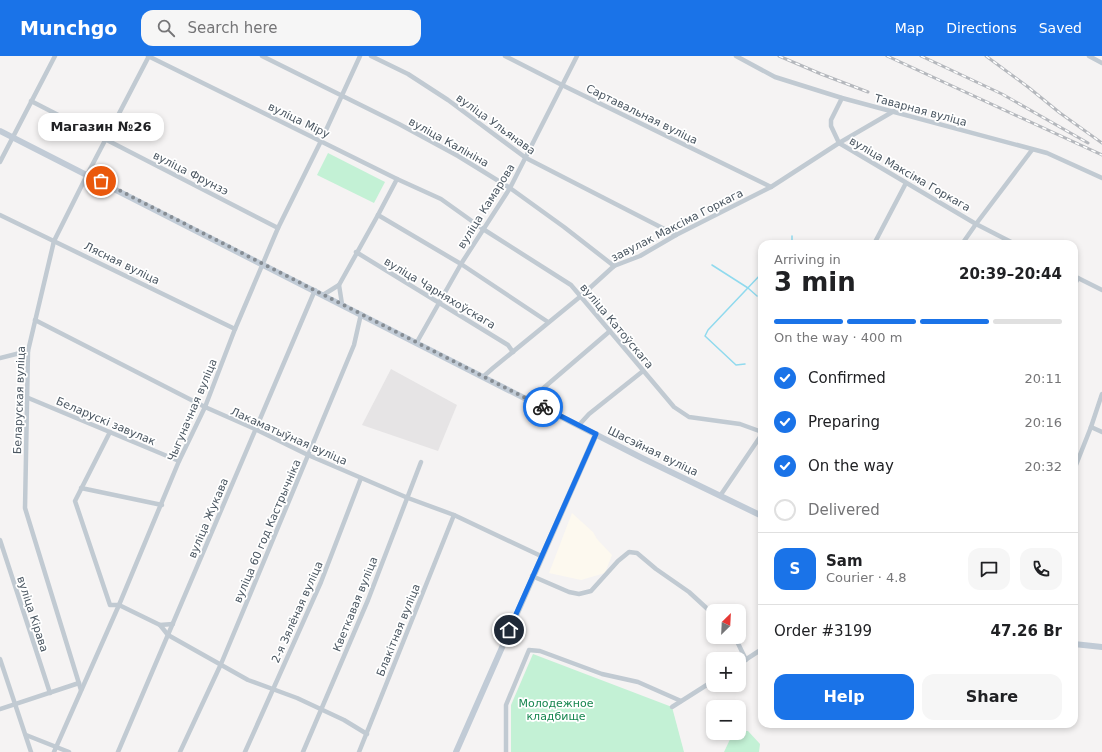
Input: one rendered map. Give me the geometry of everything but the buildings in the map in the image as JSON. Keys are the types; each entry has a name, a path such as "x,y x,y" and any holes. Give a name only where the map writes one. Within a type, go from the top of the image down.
{"street":[{"path":"0,162 55,56"},
{"name":"Беларуская вуліца","path":"81,690 25,508 28,351 54,241 87,174 149,56"},
{"name":"вуліца Міру","path":"149,56 441,200"},
{"name":"вуліца Калініна","path":"262,56 399,124 458,156 510,188 564,227 614,266"},
{"name":"Чыгуначная вуліца","path":"54,752 162,505 179,461 205,407 235,328 278,228 321,141 360,56"},
{"name":"вуліца Ульянава","path":"371,56 408,74 448,100 526,158 676,235"},
{"name":"Сартавальная вуліца","path":"506,56 562,85 771,186"},
{"name":"вуліца Камарова","path":"417,342 461,264 510,188 577,56"},
{"name":"Таварная вуліца","path":"736,56 775,78 842,98 1047,153 1102,178"},
{"path":"1089,56 1102,62"},
{"name":"вуліца Максіма Горкага","path":"842,98 831,120 831,126 838,143 976,224 1007,240"},
{"name":"вуліца Фрунзэ","path":"31,102 278,228"},
{"name":"завулак Максіма Горкага","path":"484,376 614,266 640,256 676,235 771,186 838,143 894,111"},
{"name":"Шасэйная вуліца","path":"0,131 596,434 758,514"},
{"path":"965,240 1032,150"},
{"path":"323,295 339,285 397,179"},
{"path":"876,240 906,183"},
{"name":"вуліца Катоўскага","path":"441,200 483,229 571,285 674,407 689,417 740,424 758,431"},
{"name":"Лясная вуліца","path":"0,215 235,328"},
{"path":"378,215 461,264 548,322"},
{"name":"вуліца Чарняхоўскага","path":"356,252 508,345 513,352"},
{"path":"1078,278 1102,290"},
{"path":"339,285 342,304"},
{"name":"вуліца Жукава","path":"118,752 315,290"},
{"name":"вуліца 60 год Кастрычніка","path":"180,752 221,664 354,345 361,314"},
{"name":"Лакаматыўная вуліца","path":"35,320 205,407 361,478 408,498 454,515 541,556"},
{"path":"531,400 610,331"},
{"path":"0,358 28,351"},
{"path":"579,425 589,414 643,371"},
{"path":"1078,460 1102,394"},
{"name":"Беларускі завулак","path":"26,397 179,461"},
{"path":"1091,427 1102,432"},
{"path":"110,432 75,501 110,605 119,605 160,625 168,635 248,680 297,698 367,734"},
{"path":"456,752 532,576 596,434"},
{"path":"720,496 758,439"},
{"name":"Кветкавая вуліца","path":"303,752 368,600 421,462"},
{"name":"2-я Зялёная вуліца","path":"245,752 321,582 361,478"},
{"path":"81,488 162,505"},
{"name":"Блакітная вуліца","path":"359,752 454,515"},
{"name":"вуліца Кірава","path":"0,540 50,693"},
{"path":"532,576 569,592 579,594 591,591 618,561 629,552 637,553 656,569 689,592 706,608"},
{"path":"160,625 173,624"},
{"path":"1078,644 1102,647"},
{"path":"506,752 506,705 529,650 540,651 602,674 638,682 681,701"},
{"path":"746,660 758,652"},
{"path":"0,659 31,752"},
{"path":"0,709 79,683"},
{"path":"672,707 706,685"},
{"path":"26,735 69,752"}],"shaded area":[{"path":"391,369 457,405 438,451 362,425"},
{"path":"572,513 593,532 597,539 612,555 605,573 581,580 549,573"}],"green space":[{"path":"328,153 385,182 374,203 317,175"},
{"name":"Молодежное кладбище","path":"533,654 672,707 684,752 511,752 511,705"},
{"path":"746,731 748,731 760,744 759,752 724,752 730,740 746,740"}],"waterway":[{"path":"712,265 748,288 757,296"},
{"path":"745,364 736,365 705,336 708,330 758,277"}],"railway":[{"path":"779,56 868,92"},
{"path":"887,56 1102,155"},
{"path":"921,56 1002,94 1088,143"},
{"path":"986,56 1102,143"}],"way so far":[{"path":"101,181 543,407"}],"place":[{"name":"Магазин №26","path":"101,181"}],"route":[{"path":"509,630 596,434 543,407"}]}
